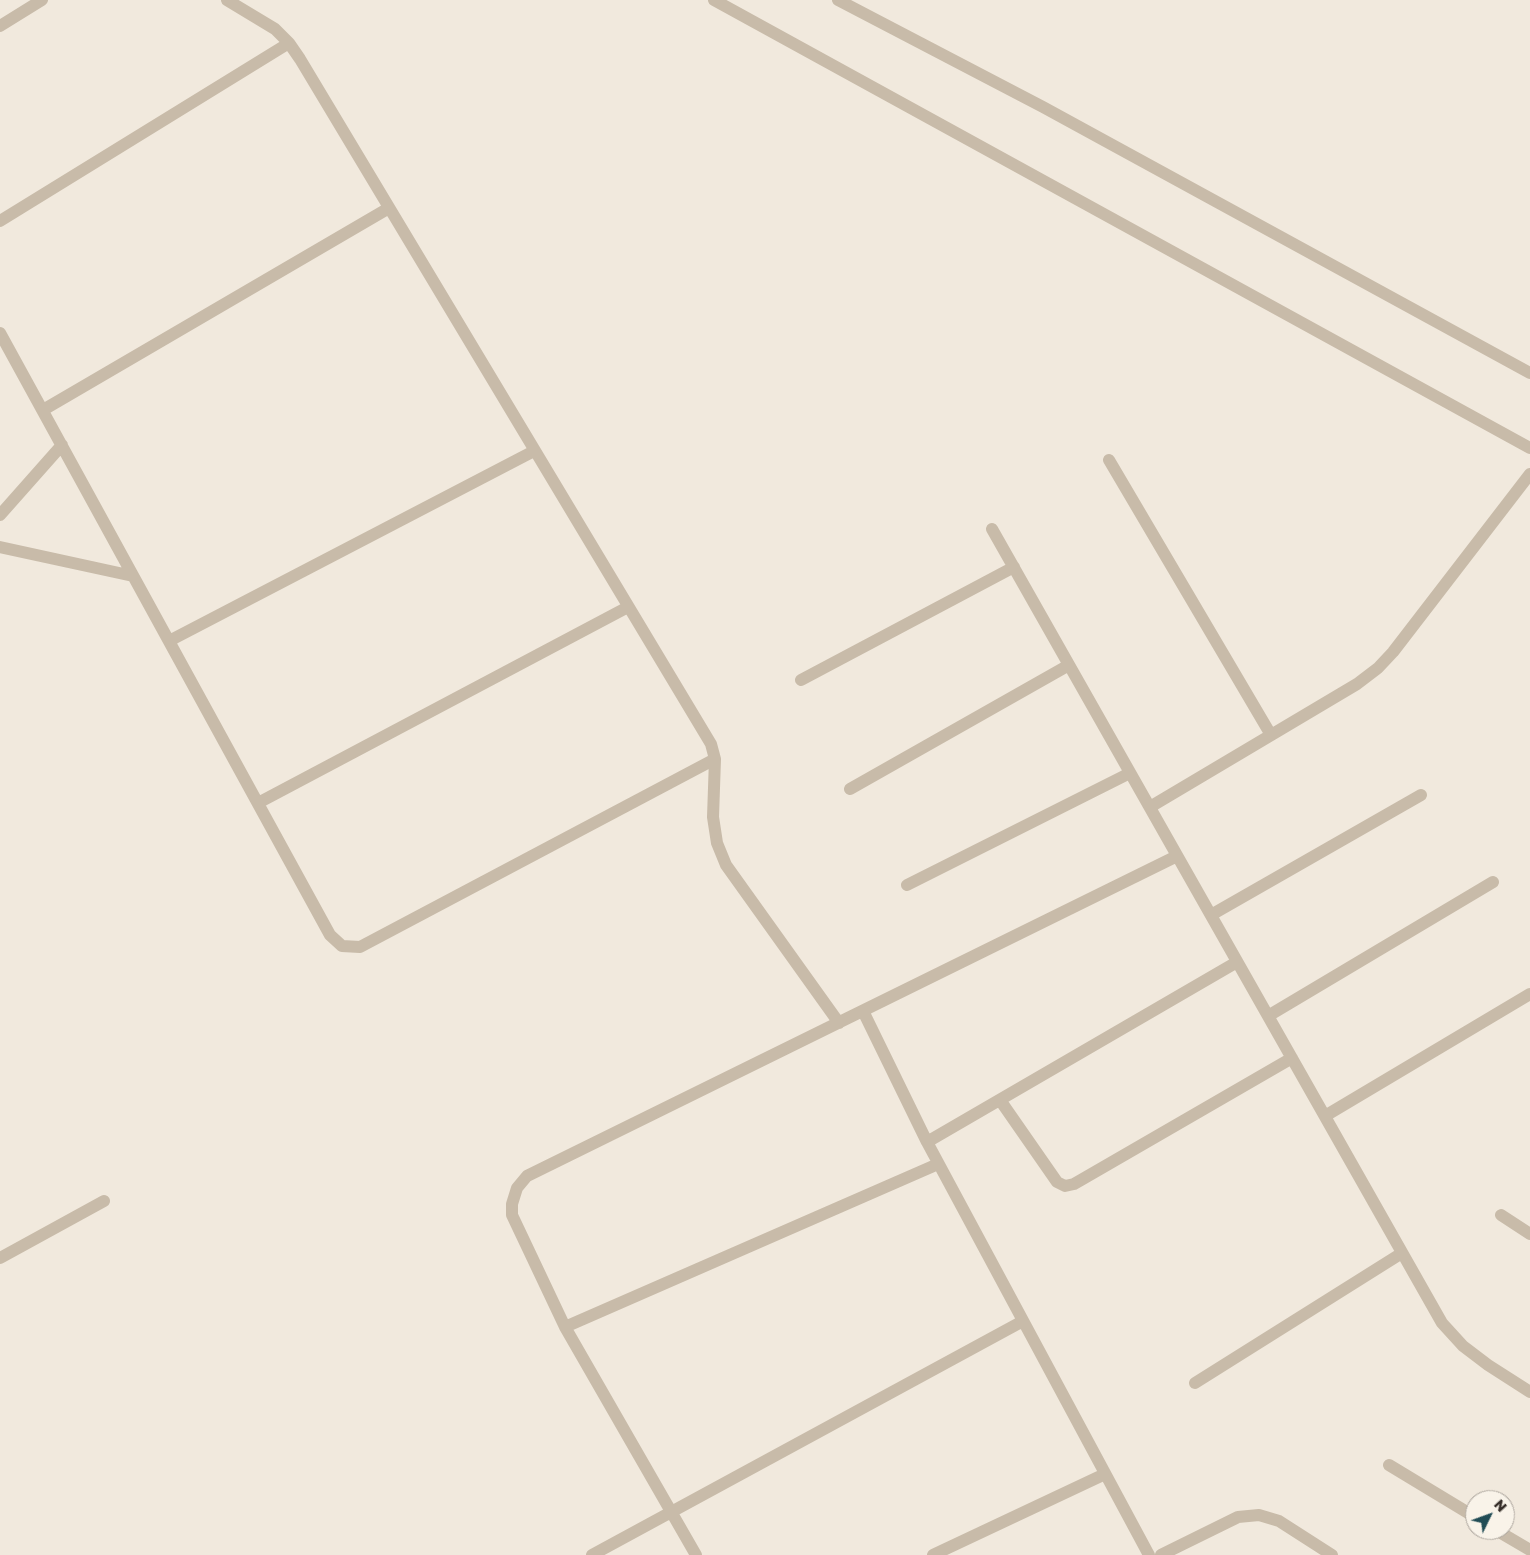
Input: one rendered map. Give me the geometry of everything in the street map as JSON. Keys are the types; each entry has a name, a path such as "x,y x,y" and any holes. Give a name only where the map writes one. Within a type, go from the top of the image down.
{"street":[{"path":"0,26 42,0"},
{"path":"227,0 275,29 289,43 711,744 714,759 712,817 717,843 726,865 839,1022"},
{"path":"714,0 1530,448"},
{"path":"838,0 1043,107 1530,373"},
{"path":"0,221 289,43"},
{"path":"42,410 390,208"},
{"path":"0,332 330,935 342,946 360,947 714,759"},
{"path":"0,515 62,445"},
{"path":"169,641 534,451"},
{"path":"1109,460 1271,735"},
{"path":"1150,807 1357,684 1378,668 1393,652 1530,474"},
{"path":"992,529 1442,1323 1463,1346 1488,1365 1530,1392"},
{"path":"0,547 134,576"},
{"path":"801,680 1014,567"},
{"path":"258,803 628,607"},
{"path":"850,790 1069,665"},
{"path":"907,885 1130,773"},
{"path":"1211,915 1421,795"},
{"path":"696,1555 565,1327 512,1215 512,1204 517,1188 527,1176 1177,856"},
{"path":"1268,1016 1493,882"},
{"path":"927,1142 1237,962"},
{"path":"1325,1116 1530,994"},
{"path":"863,1011 938,1164 1149,1555"},
{"path":"1000,1100 1057,1182 1066,1186 1074,1184 1292,1058"},
{"path":"565,1327 938,1164"},
{"path":"0,1258 104,1201"},
{"path":"1501,1215 1530,1234"},
{"path":"1194,1382 1402,1254"},
{"path":"592,1555 1023,1321"},
{"path":"1389,1465 1465,1511"},
{"path":"934,1555 1105,1474"},
{"path":"1161,1555 1238,1517 1259,1515 1279,1521 1332,1555"},
{"path":"1513,1540 1530,1550"}]}
